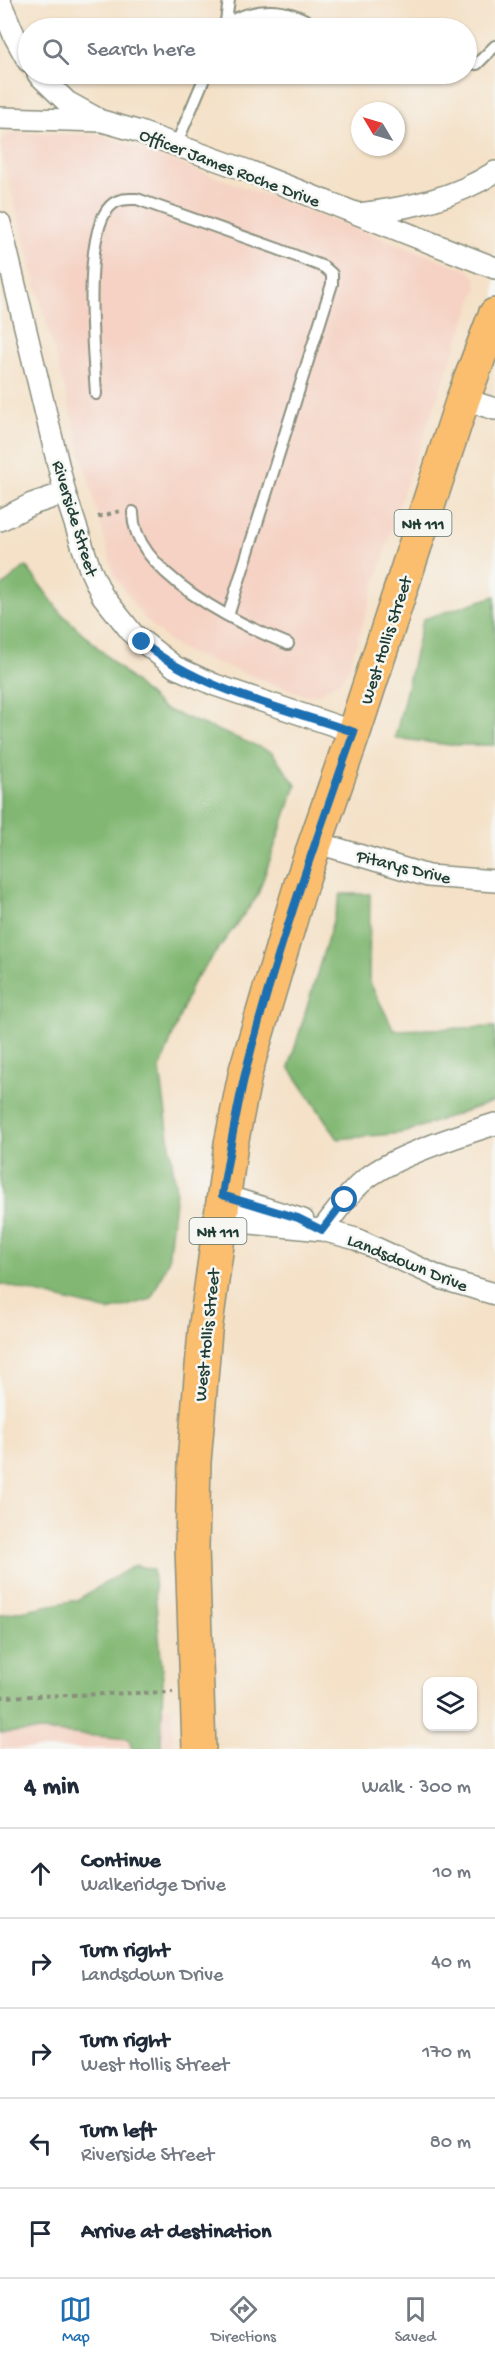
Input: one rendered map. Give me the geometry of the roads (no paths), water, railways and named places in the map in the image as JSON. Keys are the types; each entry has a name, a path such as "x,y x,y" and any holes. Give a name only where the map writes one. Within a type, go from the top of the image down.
{"main road":[{"name":"West Hollis Street","path":"199,1749 192,1548 194,1462 205,1331 221,1207 246,1070 315,842 354,732 464,399 495,315"}],"street":[{"path":"0,2 18,43"},
{"name":"Officer James Roche Drive","path":"48,84 67,102 102,121 176,145 495,268"},
{"name":"Officer James Roche Drive","path":"0,118 102,121"},
{"name":"Officer James Roche Drive","path":"358,214 406,207 442,198 465,190 495,172"},
{"name":"Riverside Street","path":"0,223 65,493 90,569 102,595 124,624 152,651 175,667 215,685 354,732"},
{"path":"464,399 495,409"},
{"path":"0,520 32,504 65,493"},
{"name":"Pitarys Drive","path":"315,842 428,876 495,881"},
{"path":"322,1230 345,1200 370,1175 394,1162 495,1124"},
{"name":"Landsdown Drive","path":"221,1207 298,1218 322,1230 356,1239 443,1279 495,1294"}],"lane":[{"path":"227,18 229,0"},
{"path":"239,18 249,12 276,11 299,18"},
{"path":"477,64 495,46"},
{"path":"176,145 202,84"},
{"path":"96,394 90,278 104,215 113,203 123,199 137,199 278,249 324,267 332,274 329,296 228,616"},
{"path":"133,512 133,525 136,533 154,560 188,590 259,633 288,644"}]}
